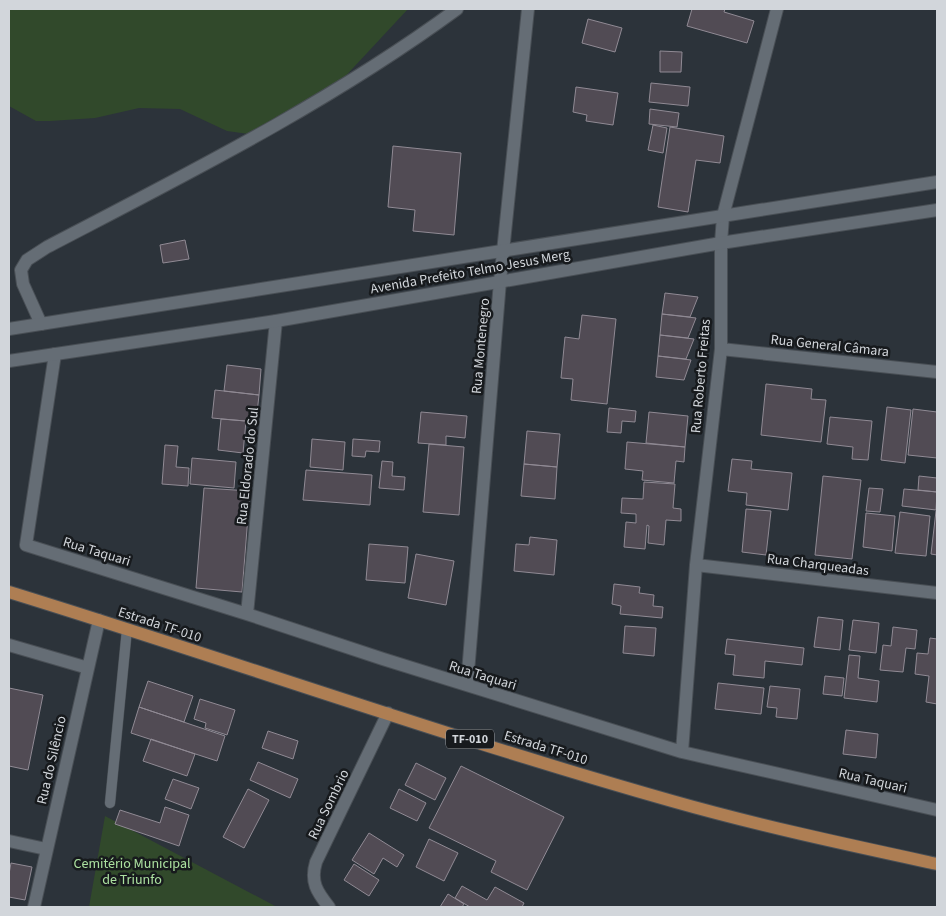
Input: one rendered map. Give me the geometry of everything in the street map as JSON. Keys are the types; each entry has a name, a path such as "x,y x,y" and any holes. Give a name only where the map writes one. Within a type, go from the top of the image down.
{"main road":[{"name":"Estrada TF-010","path":"9,592 388,713 676,802 838,843 937,864"}],"street":[{"path":"41,324 24,284 21,270 28,260 47,247 215,159 302,109 409,44 457,9"},
{"name":"Rua Montenegro","path":"467,685 500,281 528,9"},
{"name":"Rua Roberto Freitas","path":"682,752 696,565 720,349 723,216 777,9"},
{"name":"Avenida Prefeito Telmo Jesus Merg","path":"9,329 937,182"},
{"name":"Avenida Prefeito Telmo Jesus Merg","path":"9,361 276,320 721,243 937,210"},
{"name":"Rua Eldorado do Sul","path":"247,614 276,320"},
{"name":"Rua General Câmara","path":"720,349 937,372"},
{"name":"Rua Taquari","path":"55,354 26,545 682,752 937,810"},
{"name":"Rua Charqueadas","path":"696,565 937,593"},
{"name":"Rua do Silêncio","path":"34,907 99,620"},
{"path":"9,645 88,668"},
{"name":"Rua Sombrio","path":"329,907 314,885 312,873 388,713"},
{"path":"9,840 46,849"}],"lane":[{"path":"110,803 127,629"}],"green space":[{"path":"9,9 408,9 313,111 272,133 256,135 227,131 180,109 139,108 95,118 36,121 9,106"},
{"name":"Cemitério Municipal de Triunfo","path":"105,816 277,907 89,907"}],"building":[{"path":"692,9 725,9 724,12 754,21 747,43 687,26"},
{"path":"588,19 622,28 615,52 582,43"},
{"path":"660,51 682,52 681,72 660,72"},
{"path":"651,83 690,87 688,106 649,102"},
{"path":"576,87 618,93 613,125 586,121 587,115 573,112"},
{"path":"650,109 679,113 677,127 649,124"},
{"path":"653,125 667,128 663,153 648,150"},
{"path":"670,127 724,136 720,163 696,160 688,212 658,207"},
{"path":"393,146 461,153 454,235 413,231 415,210 388,207"},
{"path":"185,240 189,259 163,263 160,245"},
{"path":"665,293 698,297 690,317 662,314"},
{"path":"662,314 696,318 688,338 660,335"},
{"path":"582,315 616,319 607,404 571,400 573,379 561,378 565,337 579,339"},
{"path":"660,335 694,339 686,359 658,356"},
{"path":"658,356 691,360 684,380 656,377"},
{"path":"227,365 261,369 259,395 224,391"},
{"path":"766,384 812,389 811,399 826,400 821,442 761,435"},
{"path":"215,390 259,395 256,422 212,418"},
{"path":"887,407 911,410 905,463 881,460"},
{"path":"609,408 636,411 635,422 622,421 621,433 607,432"},
{"path":"913,409 937,412 937,458 908,455"},
{"path":"421,412 467,416 465,438 446,436 446,445 418,443"},
{"path":"649,412 688,416 685,447 646,443"},
{"path":"830,417 872,421 868,460 852,459 853,447 827,444"},
{"path":"221,419 246,421 243,453 218,450"},
{"path":"527,431 560,434 557,467 524,464"},
{"path":"312,439 345,442 343,470 310,467"},
{"path":"353,439 380,441 379,452 366,451 365,457 352,456"},
{"path":"627,442 685,447 684,462 676,461 674,483 642,480 643,471 625,469"},
{"path":"429,444 464,447 459,515 423,512"},
{"path":"165,445 178,446 176,467 189,468 188,486 162,484"},
{"path":"192,458 236,462 234,488 190,484"},
{"path":"732,459 752,461 751,469 792,473 788,510 746,505 747,493 728,491"},
{"path":"382,461 393,462 392,476 405,477 404,490 379,488"},
{"path":"524,464 557,467 555,499 521,496"},
{"path":"306,470 372,475 370,505 303,500"},
{"path":"823,476 861,480 852,559 815,555"},
{"path":"919,476 937,478 937,492 918,490"},
{"path":"644,482 675,484 673,508 681,509 681,521 666,520 664,545 648,543 649,526 647,525 645,549 624,547 626,522 636,523 636,514 621,513 622,498 643,499"},
{"path":"204,488 250,491 242,592 196,588"},
{"path":"869,488 883,489 880,512 866,511"},
{"path":"904,489 937,492 936,510 902,506"},
{"path":"746,509 771,511 766,555 742,552"},
{"path":"937,511 937,555 931,554"},
{"path":"900,512 930,516 926,556 895,553"},
{"path":"866,513 895,516 892,551 863,547"},
{"path":"530,537 557,540 554,575 514,571 516,544 529,545"},
{"path":"369,544 408,547 405,583 366,580"},
{"path":"416,554 454,561 446,605 408,598"},
{"path":"614,584 640,587 639,593 654,595 653,606 663,607 662,618 620,614 621,606 612,604"},
{"path":"818,617 843,620 840,650 814,647"},
{"path":"853,620 879,623 876,653 849,650"},
{"path":"625,626 656,628 654,656 623,653"},
{"path":"893,627 917,630 915,649 906,648 903,672 880,670 883,645 891,646"},
{"path":"930,638 937,639 937,704 926,702 929,676 915,674 917,653 928,654"},
{"path":"727,639 804,648 802,665 765,661 764,678 733,675 735,655 725,654"},
{"path":"849,655 860,656 858,678 879,681 877,702 844,698"},
{"path":"825,676 844,678 842,696 823,694"},
{"path":"148,681 193,696 184,722 139,707"},
{"path":"718,683 764,688 761,714 715,709"},
{"path":"770,686 800,689 797,719 776,717 777,708 767,707"},
{"path":"9,688 43,695 28,770 9,766"},
{"path":"200,699 235,710 227,735 205,728 206,723 194,719"},
{"path":"139,707 225,736 217,761 131,733"},
{"path":"846,730 878,734 876,758 843,754"},
{"path":"268,731 298,741 293,759 262,748"},
{"path":"151,739 195,754 187,776 143,761"},
{"path":"258,762 298,779 290,798 250,780"},
{"path":"416,763 446,778 435,800 405,785"},
{"path":"461,766 564,817 527,890 491,872 496,861 429,828"},
{"path":"173,779 199,788 191,809 165,799"},
{"path":"248,789 269,800 244,848 223,837"},
{"path":"399,789 426,803 417,821 390,808"},
{"path":"165,807 189,815 179,846 115,824 120,810 160,823"},
{"path":"369,833 404,855 397,867 383,858 374,874 352,860"},
{"path":"429,839 458,853 444,881 416,867"},
{"path":"11,863 32,867 25,900 9,897"},
{"path":"354,864 379,880 369,896 344,880"},
{"path":"462,886 487,900 495,887 524,903 522,907 470,907 455,898"},
{"path":"448,894 464,904 462,907 440,907"}]}
